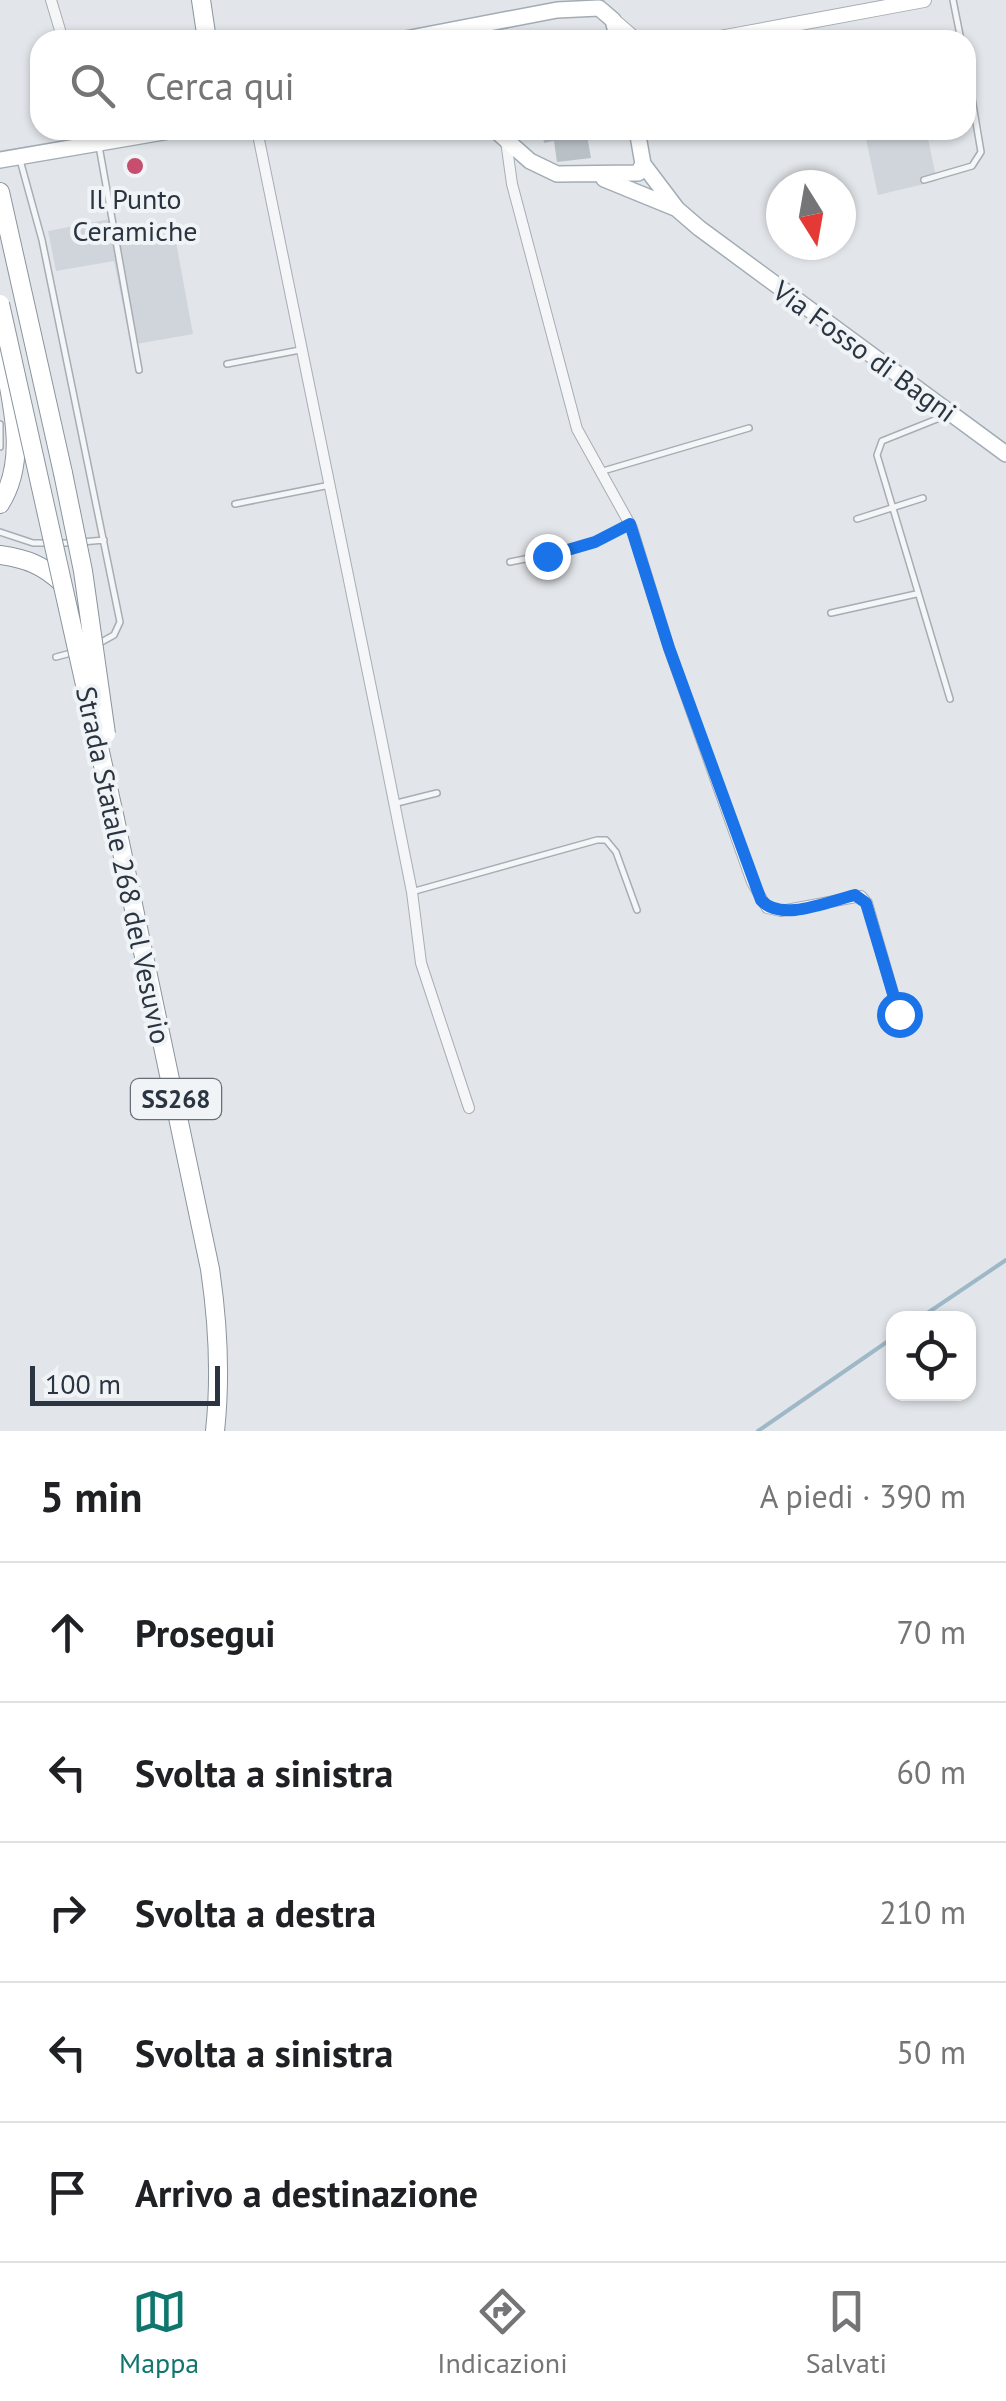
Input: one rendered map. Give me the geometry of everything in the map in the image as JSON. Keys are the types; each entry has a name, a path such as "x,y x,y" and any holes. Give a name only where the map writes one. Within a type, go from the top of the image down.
{"highway":[{"path":"201,0 206,30"},
{"path":"0,192 88,604 112,769 115,819"},
{"name":"Strada Statale 268 del Vesuvio","path":"0,304 196,1192 217,1318 219,1383 215,1431"},
{"path":"0,339 15,448 10,486 0,504"},
{"path":"0,556 27,559 46,568 62,584"}],"main road":[{"path":"759,30 924,0"},
{"path":"452,30 557,10 599,8 624,30"},
{"path":"613,20 616,30"},
{"path":"0,160 90,140"},
{"path":"507,140 542,169 557,174 632,175 643,164 639,140"},
{"name":"Via Fosso di Bagni","path":"643,164 677,208 738,257 1006,454"},
{"name":"Via Fosso di Bagni","path":"590,174 677,208"}],"street":[{"path":"51,0 59,30"},
{"path":"259,140 412,892 421,964 469,1108"},
{"path":"502,140 578,429 630,524 669,648 761,900 767,908 781,911 861,896 899,1014"}],"lane":[{"path":"954,0 960,30"},
{"path":"924,180 972,166 981,152 976,123"},
{"path":"94,140 139,370"},
{"path":"20,157 42,240 120,622 106,642 56,657"},
{"path":"227,364 300,350"},
{"path":"950,413 890,436 877,448 891,508 950,699"},
{"path":"0,424 0,447"},
{"path":"599,472 749,428"},
{"path":"235,504 331,485"},
{"path":"858,519 923,498"},
{"path":"510,562 579,548 630,524"},
{"path":"0,532 33,544 104,540"},
{"path":"830,613 917,594"},
{"path":"394,804 438,794"},
{"path":"412,892 606,840 616,852 637,910"}],"shaded area":[{"path":"866,140 928,140 937,181 878,195"},
{"path":"115,218 119,235 173,226 193,334 131,345 114,261 56,271 48,231"}],"building":[{"path":"544,140 588,140 591,158 557,162 554,141"}],"waterway":[{"path":"930,1311 1006,1260"},
{"path":"758,1431 886,1343"}],"place":[{"name":"Il Punto Ceramiche","path":"135,166"}],"route":[{"path":"547,556 606,538 630,524 669,648 761,900 767,908 781,911 861,896 899,1014"}]}
